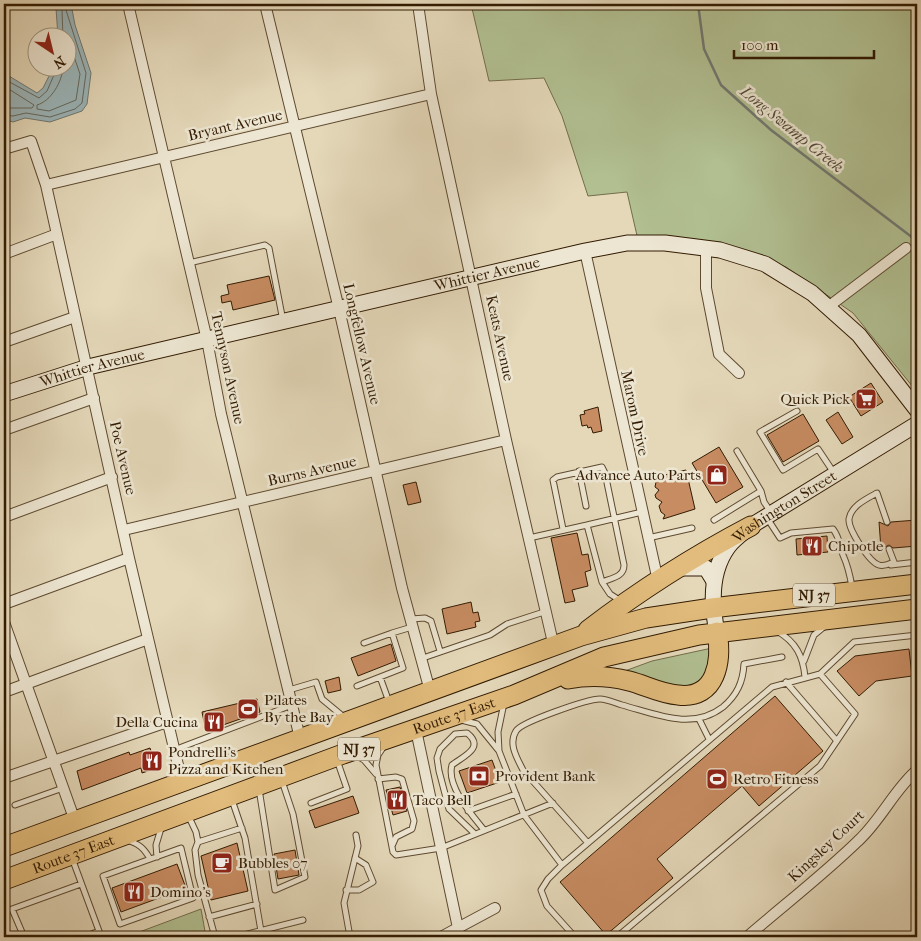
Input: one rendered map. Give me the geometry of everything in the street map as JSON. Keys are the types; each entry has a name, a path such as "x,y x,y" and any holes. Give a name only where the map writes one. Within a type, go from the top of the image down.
{"highway":[{"path":"581,636 630,599 681,568 693,558 763,519"},
{"name":"Route 37 East","path":"4,847 581,636 646,618 712,608 917,584"},
{"name":"Route 37 East","path":"4,880 340,756 450,718 604,657 717,632 917,610"},
{"path":"522,691 581,676 600,676 679,696 691,694 702,689 715,676 719,664 720,651 717,632"}],"street":[{"name":"Tennyson Avenue","path":"128,4 207,340 222,414 300,738"},
{"name":"Longfellow Avenue","path":"265,4 339,309 420,659 430,691"},
{"name":"Keats Avenue","path":"418,4 431,94 544,612 554,647"},
{"name":"Bryant Avenue","path":"46,185 431,94"},
{"name":"Poe Avenue","path":"4,149 31,141 46,185 129,558 182,782"},
{"path":"4,254 57,234"},
{"name":"Whittier Avenue","path":"4,394 88,367 584,251 627,243 666,243 720,250 765,264 783,274 828,307 859,335 917,410"},
{"path":"828,307 906,248"},
{"path":"706,249 706,288 720,354 739,373"},
{"name":"Marom Drive","path":"584,251 658,581"},
{"path":"4,342 75,317"},
{"path":"4,430 94,398"},
{"name":"Washington Street","path":"717,632 712,608 714,581 720,562 729,545 763,519 917,424"},
{"name":"Burns Avenue","path":"124,530 506,440"},
{"path":"4,517 112,477"},
{"path":"4,604 129,558"},
{"path":"681,568 706,568 714,581"},
{"path":"4,622 75,821"},
{"path":"4,692 148,639"},
{"path":"4,778 167,722"},
{"path":"416,730 458,928"},
{"name":"Kingsley Court","path":"747,937 859,840 884,812 906,780 917,770"},
{"path":"441,937 495,908"}],"lane":[{"path":"189,263 265,245 269,248 283,322"},
{"path":"797,411 760,432 783,470 818,449 836,475"},
{"path":"737,451 761,491 764,502 763,519 780,538 791,533 833,529 839,536 842,555 849,564 853,591"},
{"path":"563,530 553,480 600,466 603,468 624,570 620,576 602,582"},
{"path":"578,471 586,506"},
{"path":"714,520 761,491"},
{"path":"887,522 877,493 861,501 854,509 849,520 851,530 876,564 883,566 917,562"},
{"path":"528,538 642,512"},
{"path":"587,525 602,582 610,594 630,599"},
{"path":"647,538 692,528"},
{"path":"883,566 894,562 889,548"},
{"path":"420,659 490,635 507,624 544,612"},
{"path":"364,643 425,618 430,621 440,651"},
{"path":"803,661 814,635 837,618"},
{"path":"767,626 790,640 798,649 803,661 805,677"},
{"path":"357,686 403,668 392,633"},
{"path":"575,937 547,906 542,890 548,879 562,865 756,698 772,687 820,674 854,642 917,635"},
{"path":"588,843 523,770 516,756 512,740 516,729 527,722 600,699 679,721 699,719 718,711 729,702 739,689 743,677 744,664 782,657"},
{"path":"617,937 820,766 855,714 820,674"},
{"path":"380,677 390,705"},
{"path":"288,690 316,682 322,699 348,721"},
{"path":"786,682 837,741"},
{"path":"499,751 498,732 500,714 504,703 522,691"},
{"path":"174,750 292,706"},
{"path":"450,718 477,724 499,751 524,815 562,865"},
{"path":"699,719 709,739"},
{"path":"475,834 449,809 439,771 437,758 440,749 455,734 463,732 472,737 474,748 469,755 452,765 450,771 456,790 468,811 484,830"},
{"path":"391,738 378,755 378,778 393,852 400,856 441,848 552,804"},
{"path":"310,803 348,789 340,756 356,755 364,760 378,778"},
{"path":"378,778 396,776 402,779 414,821 412,829 396,837 392,846"},
{"path":"258,786 275,890 305,876 294,814 281,778"},
{"path":"15,805 63,788"},
{"path":"468,811 516,794"},
{"path":"231,796 242,828 261,931"},
{"path":"187,812 196,832 198,842 195,850 204,903 215,937"},
{"path":"157,857 156,845 163,821"},
{"path":"198,842 242,828"},
{"path":"350,937 344,903 358,846 356,835"},
{"path":"119,837 139,844 150,859"},
{"path":"181,848 193,898 120,924 102,876 150,859 181,848"},
{"path":"71,855 100,934 84,937"},
{"path":"346,890 358,890 373,882 366,865 355,858"},
{"path":"24,937 12,909 81,884"},
{"path":"209,917 257,904"},
{"path":"236,937 303,920"}],"green space":[{"path":"471,4 917,4 917,392 853,313 786,267 716,243 638,240 627,192 588,196 562,116 544,78 489,81"},
{"path":"712,648 706,676 693,686 678,688 622,672 652,661"},
{"path":"201,909 206,937 126,937"}],"water":[{"path":"60,4 71,4 76,28 57,28 56,8"},
{"path":"78,34 91,73 87,104 82,111 50,122 25,118 13,122 4,119 4,73 37,93 43,88 48,78 78,78"}],"building":[{"path":"269,276 275,300 233,310 231,301 222,303 221,296 229,294 227,285"},
{"name":"Quick Pick","path":"871,383 883,402 861,416 849,397"},
{"path":"598,407 602,431 593,433 591,427 588,428 587,425 582,426 580,415 585,414 584,411"},
{"path":"838,412 853,437 842,444 826,420"},
{"path":"803,414 819,441 783,462 767,435"},
{"name":"Advance Auto Parts","path":"719,447 743,487 716,503 692,463"},
{"path":"686,470 695,509 663,519 665,515 661,512 659,506 662,502 655,495 659,490 655,487 656,482 653,480 658,474 660,476"},
{"path":"416,482 421,502 408,505 403,485"},
{"path":"917,520 917,546 893,548 889,545 881,549 879,522 888,526 891,522"},
{"path":"577,533 582,555 588,554 591,570 585,572 588,586 572,590 575,601 565,603 551,538"},
{"name":"Chipotle","path":"827,536 828,552 797,555 796,539"},
{"path":"471,602 473,613 478,612 480,621 475,622 476,627 447,634 442,609"},
{"path":"391,644 396,661 358,676 351,658"},
{"path":"909,649 912,676 876,681 859,696 837,671 855,656"},
{"path":"339,677 341,690 328,693 325,681"},
{"path":"775,696 823,751 759,806 742,786 657,859 673,878 606,935 560,882"},
{"path":"257,699 260,712 206,731 202,712"},
{"path":"150,748 157,768 142,773 141,768 82,790 77,771 129,752 130,755"},
{"name":"Provident Bank","path":"492,760 500,782 467,793 459,771"},
{"name":"Taco Bell","path":"400,787 407,811 393,815 386,790"},
{"path":"353,796 359,813 315,828 309,811"},
{"path":"237,843 248,891 211,900 201,856"},
{"path":"295,850 299,875 278,879 274,854"},
{"path":"177,864 186,888 121,912 112,888"}],"waterway":[{"name":"Long Swamp Creek","path":"698,4 704,49 721,85 771,130 917,241"}],"place":[{"name":"Quick Pick","path":"866,399"},
{"name":"Advance Auto Parts","path":"717,475"},
{"name":"Chipotle","path":"812,546"},
{"name":"Pilates By the Bay","path":"248,709"},
{"name":"Della Cucina","path":"214,722"},
{"name":"Pondrelli's Pizza and Kitchen","path":"152,761"},
{"name":"Provident Bank","path":"479,776"},
{"name":"Retro Fitness","path":"717,779"},
{"name":"Taco Bell","path":"397,800"},
{"name":"Bubbles 07","path":"222,863"},
{"name":"Domino's","path":"134,892"}]}
